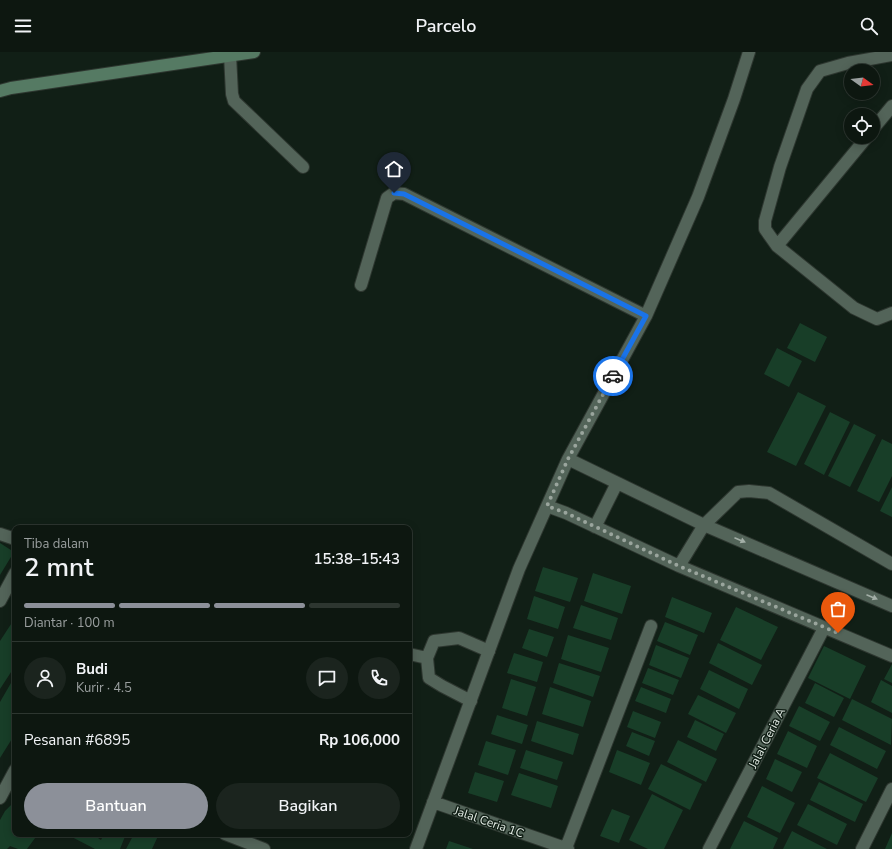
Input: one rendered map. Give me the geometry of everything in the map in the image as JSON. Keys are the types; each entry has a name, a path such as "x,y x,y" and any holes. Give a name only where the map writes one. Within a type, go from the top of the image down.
{"street":[{"path":"0,91 11,88 230,54 254,52"},
{"path":"416,849 520,569 568,459 646,316 698,196 734,99 748,52"},
{"path":"230,54 232,94 234,101 303,167"},
{"path":"892,55 848,63 820,71 806,89 780,167 765,221 766,229 777,246 854,308 877,319 892,313"},
{"path":"880,121 892,106"},
{"path":"777,246 861,144"},
{"path":"361,285 387,198 394,193 404,194 646,316"},
{"path":"568,459 704,525 892,606"},
{"path":"595,527 617,482"},
{"path":"679,566 704,525 738,492 749,491 769,493 892,564"},
{"path":"547,506 679,566 892,656"},
{"path":"0,534 12,538"},
{"path":"0,601 12,579"},
{"path":"567,849 651,626"},
{"name":"Jalal Ceria A","path":"709,849 824,628"},
{"path":"471,701 430,678 427,658 434,641 459,638 489,652"},
{"path":"412,655 427,658"},
{"path":"0,798 12,776"},
{"path":"862,849 892,789"},
{"name":"Jalal Ceria 1C","path":"433,802 567,849"},
{"path":"233,837 264,849"}],"building":[{"path":"800,323 827,337 815,362 787,348"},
{"path":"777,348 802,361 789,387 764,374"},
{"path":"798,392 826,406 796,466 767,452"},
{"path":"830,412 850,422 824,475 804,464"},
{"path":"854,424 876,435 850,487 828,476"},
{"path":"882,439 892,444 892,476 879,502 857,491"},
{"path":"892,487 892,517 880,511"},
{"path":"0,543 12,551 12,555 0,575"},
{"path":"543,567 578,578 570,602 535,591"},
{"path":"593,573 631,586 622,614 584,601"},
{"path":"534,596 565,607 558,629 527,619"},
{"path":"672,597 712,613 704,633 665,617"},
{"path":"581,605 618,618 611,640 573,628"},
{"path":"736,607 778,627 761,660 720,640"},
{"path":"665,622 698,635 690,655 657,641"},
{"path":"12,623 12,671 0,689 0,641"},
{"path":"529,629 554,637 547,657 522,648"},
{"path":"568,635 609,648 601,672 561,659"},
{"path":"718,643 762,665 752,685 709,663"},
{"path":"656,645 689,658 681,678 649,665"},
{"path":"824,646 866,666 850,699 808,678"},
{"path":"514,653 543,662 537,682 507,673"},
{"path":"559,663 600,676 593,697 553,683"},
{"path":"892,664 892,683 884,679"},
{"path":"648,668 679,680 673,695 642,683"},
{"path":"709,670 748,689 739,709 700,689"},
{"path":"511,679 536,687 527,716 502,708"},
{"path":"881,680 892,686 892,713 871,702"},
{"path":"12,681 12,739 0,758 0,702"},
{"path":"815,683 844,698 834,717 805,703"},
{"path":"550,687 591,701 583,727 542,714"},
{"path":"641,687 671,699 666,713 635,701"},
{"path":"698,695 736,713 726,733 688,714"},
{"path":"852,699 892,719 891,745 842,720"},
{"path":"799,706 830,722 820,741 789,726"},
{"path":"633,711 661,722 655,738 627,727"},
{"path":"497,715 528,725 522,744 491,734"},
{"path":"695,720 724,734 716,751 687,737"},
{"path":"537,721 579,734 573,755 531,741"},
{"path":"839,727 886,751 877,769 830,745"},
{"path":"788,731 817,746 807,768 777,754"},
{"path":"632,732 655,741 649,756 626,746"},
{"path":"678,740 717,759 706,782 667,762"},
{"path":"486,741 516,750 508,775 478,765"},
{"path":"526,750 563,762 557,780 520,768"},
{"path":"617,750 650,763 641,785 609,772"},
{"path":"830,753 878,778 866,802 817,778"},
{"path":"775,759 802,772 792,792 766,779"},
{"path":"661,764 702,784 690,810 648,789"},
{"path":"475,772 504,781 497,802 468,793"},
{"path":"519,773 558,786 551,808 511,795"},
{"path":"819,782 863,804 855,822 810,800"},
{"path":"762,786 795,803 780,833 747,817"},
{"path":"652,794 683,810 664,849 648,849 629,840"},
{"path":"12,804 12,837 36,837 27,849 18,849 10,846 7,849 0,849 0,820 5,811"},
{"path":"808,804 847,824 837,845 797,825"},
{"path":"612,809 630,816 619,843 600,836"},
{"path":"744,821 778,838 773,849 730,849"},
{"path":"792,831 827,849 783,849"},
{"path":"892,833 892,849 885,849"},
{"path":"72,837 96,837 101,840 102,837 125,837 120,849 95,849"},
{"path":"132,837 158,837 152,849 126,849"},
{"path":"449,841 473,849 446,849"}],"way so far":[{"path":"613,376 568,459 547,506 566,513 679,566 838,633"}],"route":[{"path":"394,193 404,194 646,316 613,376"}]}
